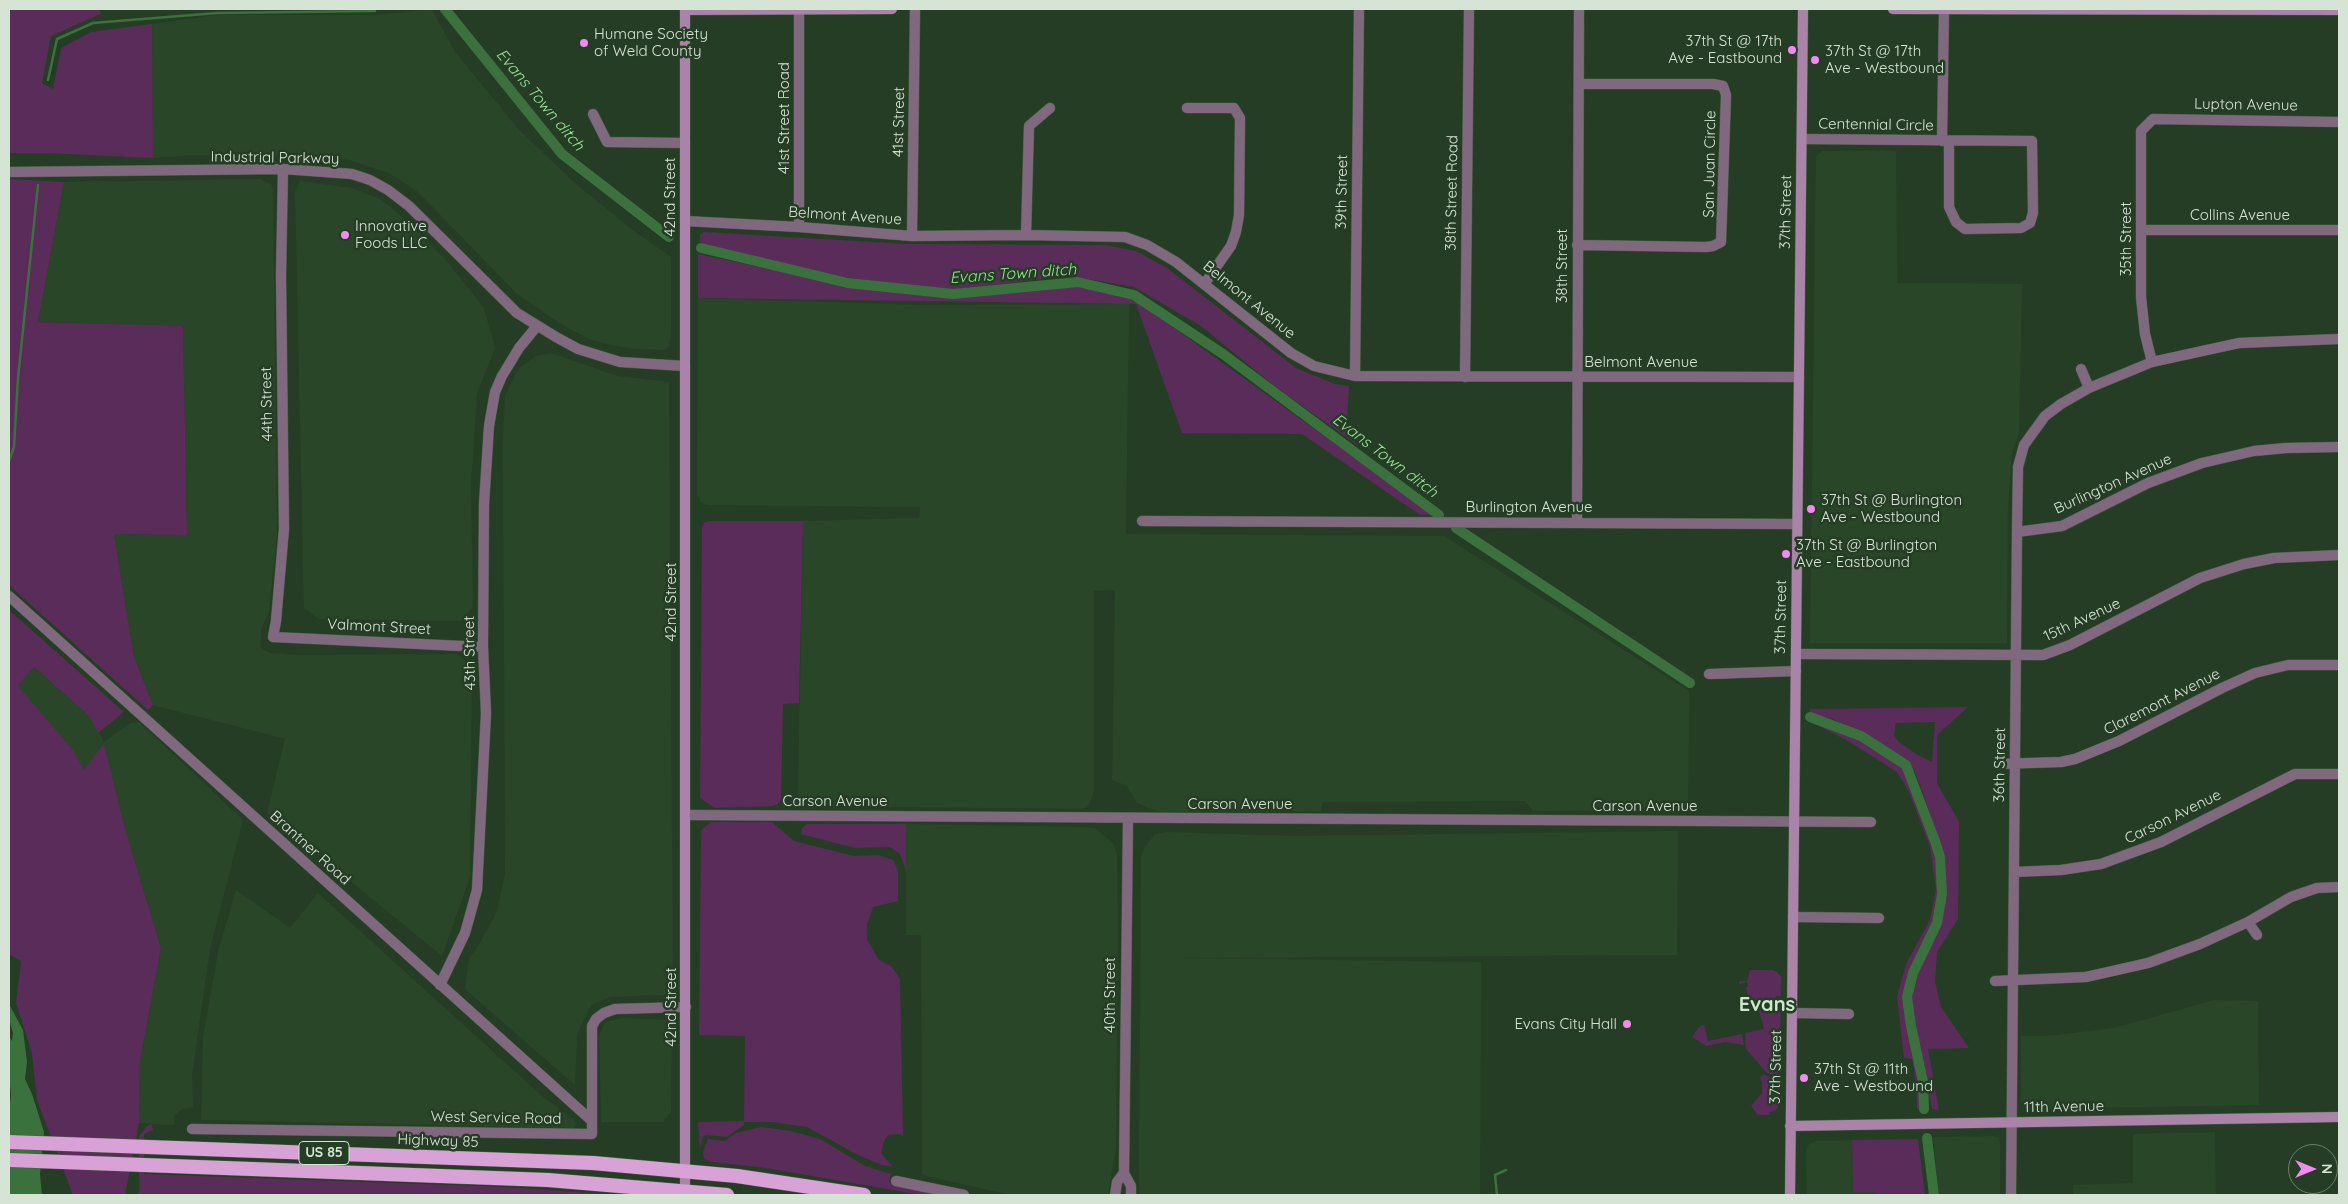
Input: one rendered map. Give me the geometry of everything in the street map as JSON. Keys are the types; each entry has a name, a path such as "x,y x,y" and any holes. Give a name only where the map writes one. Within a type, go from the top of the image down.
{"highway":[{"name":"Highway 85","path":"9,1142 585,1163 685,1171 864,1195"},
{"name":"US 85","path":"9,1160 548,1180 685,1193 727,1195"}],"main road":[{"path":"685,9 892,9"},
{"name":"42nd Street","path":"685,9 685,1193"},
{"name":"37th Street","path":"1790,1195 1803,9"},
{"path":"1893,9 2339,10"},
{"name":"11th Avenue","path":"1790,1126 2339,1117"}],"street":[{"name":"41st Street","path":"912,236 915,9"},
{"name":"39th Street","path":"1355,376 1359,9"},
{"name":"38th Street Road","path":"1465,377 1469,9"},
{"name":"38th Street","path":"1577,523 1576,376 1580,9"},
{"path":"1944,9 1946,141"},
{"name":"41st Street Road","path":"799,10 799,227"},
{"name":"San Juan Circle","path":"1577,245 1706,247 1714,246 1721,242 1726,95 1723,86 1713,84 1579,84"},
{"path":"1026,235 1028,126 1050,108"},
{"path":"1187,108 1234,108 1240,118 1239,215 1236,232 1231,246 1205,283"},
{"path":"593,114 607,142 685,143"},
{"name":"Lupton Avenue","path":"2153,119 2339,122"},
{"name":"35th Street","path":"2152,362 2142,312 2140,230 2142,131 2153,119"},
{"name":"Centennial Circle","path":"1802,139 2032,141 2033,213 2030,223 2021,228 1965,229 1956,222 1949,207 1946,141"},
{"name":"Industrial Parkway","path":"9,172 283,170 352,174 370,180 388,190 420,216 512,308 538,326 578,349 600,357 645,365 685,366"},
{"name":"44th Street","path":"273,637 284,529 281,275 283,170"},
{"name":"Belmont Avenue","path":"686,221 912,236 1026,235 1126,237 1147,244 1176,262 1205,283 1291,353 1314,366 1355,376 1799,377"},
{"name":"Collins Avenue","path":"2140,230 2339,230"},
{"name":"43th Street","path":"440,985 466,933 477,890 486,713 483,647 484,504 491,408 502,376 511,360 538,326"},
{"path":"2081,369 2089,388 2152,362 2240,344 2339,339"},
{"name":"36th Street","path":"2011,1195 2018,467 2027,440 2045,416 2089,388"},
{"name":"Burlington Avenue","path":"2016,532 2062,526 2148,483 2202,463 2262,450 2339,447"},
{"name":"Burlington Avenue","path":"1142,520 1797,524"},
{"name":"15th Avenue","path":"1796,654 2016,655 2052,653 2200,578 2244,564 2274,558 2339,556"},
{"name":"Brantner Road","path":"9,596 592,1121"},
{"name":"Valmont Street","path":"273,637 483,647"},
{"name":"Claremont Avenue","path":"1998,764 2061,762 2092,753 2255,674 2288,665 2339,665"},
{"path":"1709,674 1796,671"},
{"name":"Carson Avenue","path":"2014,872 2060,870 2101,864 2161,842 2295,774 2339,774"},
{"name":"Carson Avenue","path":"686,815 1871,822"},
{"name":"40th Street","path":"1128,818 1124,1173 1131,1186 1131,1195"},
{"path":"1995,982 2061,980 2128,969 2167,957 2248,922 2291,897 2317,888 2339,887"},
{"path":"1793,917 1879,918"},
{"path":"2248,922 2257,935"},
{"path":"592,1121 592,1026 596,1019 604,1013 615,1009 686,1007"},
{"path":"1792,1013 1849,1014"},
{"name":"West Service Road","path":"192,1129 592,1134 592,1121"},
{"name":"40th Street","path":"1115,1195 1117,1182 1124,1173"},
{"path":"896,1180 964,1195"}],"shaded area":[{"path":"9,9 98,9 102,13 51,36 42,83 53,89 61,48 91,32 152,24 153,158 9,153"},
{"path":"375,9 431,9 456,53 519,130 576,184 634,231 671,257 671,335 669,346 664,350 635,349 611,345 589,339 559,323 516,293 418,192 389,173 349,160 321,156 196,155 153,158 152,24 218,15 376,15 424,10"},
{"path":"1822,151 1896,151 1897,283 2022,284 2019,433 2012,452 2008,504 2007,643 1810,643 1816,156"},
{"path":"9,179 64,182 38,322 183,326 187,535 114,534 134,657 153,705 148,710 9,585"},
{"path":"260,179 271,184 273,189 277,534 269,611 261,629 260,647 269,653 297,655 457,654 467,662 472,685 470,877 442,956 267,813 285,739 153,705 134,657 114,534 187,535 183,327 38,322 64,182"},
{"path":"300,181 352,188 382,200 409,223 446,260 484,308 495,348 477,394 471,485 473,607 460,621 318,619 304,607 295,191"},
{"path":"704,232 907,244 1105,245 1136,251 1167,268 1296,368 1335,384 1349,386 1347,420 1356,444 1277,388 1201,326 1134,287 1070,276 947,290 842,277 704,245 700,241 700,235"},
{"path":"698,254 850,286 953,296 1077,285 1134,299 1434,515 1420,515 1302,434 1182,433 1136,304 698,298"},
{"path":"698,298 923,305 1129,304 1126,534 1444,536 1689,691 1688,810 1533,811 1525,801 1323,802 1321,811 1160,812 1146,807 1136,802 1127,786 1112,780 1115,590 1094,591 1094,792 1089,804 1083,809 805,806 798,793 803,521 919,518 920,507 706,505 701,502 697,494"},
{"path":"551,353 617,376 669,382 673,988 665,995 610,997 591,1005 577,1034 575,1085 465,989 469,959 497,911 505,874 503,440 505,396 518,369 536,356"},
{"path":"803,521 799,703 783,704 781,800 773,806 715,808 700,798 702,526 705,522"},
{"path":"9,610 124,712 98,733 89,716 34,667 18,686 73,750 84,770 104,743 126,832 161,948 140,1062 139,1123 125,1195 73,1195 37,1100 32,1053 16,1003 21,961 9,954"},
{"path":"34,667 89,716 104,742 130,723 139,722 243,820 210,949 192,1075 193,1107 182,1109 174,1116 174,1125 139,1123 140,1062 161,948 126,832 104,743 84,771 71,748 17,687"},
{"path":"1968,707 1937,735 1937,783 1959,822 1958,919 1937,952 1935,982 1941,1007 1969,1048 1928,1049 1939,1110 1932,1109 1911,1007 1913,986 1940,922 1945,903 1939,839 1916,774 1907,759 1852,728 1830,718 1810,715 1810,709","holes":["1935,722 1932,762 1916,754 1898,741 1894,735 1896,723"]},
{"path":"1809,721 1859,738 1903,768 1937,857 1940,893 1935,921 1911,972 1905,996 1909,1028 1921,1083 1921,1109 1917,1109 1916,1082 1912,1059 1904,1058 1897,997 1906,964 1930,920 1936,889 1930,847 1909,792 1897,772 1848,741"},
{"path":"711,822 772,822 794,841 854,856 879,855 893,860 898,870 898,901 873,907 867,925 867,939 878,959 892,967 900,979 903,1136 899,1134 888,1135 884,1141 881,1153 892,1166 882,1165 858,1155 807,1127 772,1122 744,1122 744,1125 727,1137 706,1135 703,1137 700,1148 698,1122 744,1121 745,1036 699,1035 701,831"},
{"path":"807,824 906,824 906,870 900,854 890,847 855,848 801,834 802,828"},
{"path":"906,824 1085,827 1095,828 1114,844 1117,855 1118,937 1116,1147 1108,1195 1011,1195 922,1175 921,935 906,935"},
{"path":"1678,831 1677,955 1180,958 1481,962 1480,1195 1139,1195 1141,856 1155,834 1167,832 1294,836"},
{"path":"236,890 290,928 318,893 542,1096 577,1123 574,1128 201,1120 203,1038 218,952"},
{"path":"1750,970 1773,970 1781,977 1781,996 1776,996 1776,1002 1781,1002 1779,1074 1777,1075 1767,1073 1746,1049 1745,1033 1764,1029 1756,1000 1749,1001 1746,987 1748,987 1747,982 1739,984 1739,981 1747,981"},
{"path":"2214,1000 2258,1001 2259,1105 2030,1109 2024,1107 2021,1102 2021,1036 2047,1036 2114,1028"},
{"path":"9,1004 23,1030 27,1062 25,1079 32,1094 44,1132 40,1174 42,1195 9,1195 9,1114 11,1095 9,1036 12,1041 13,1033 9,1019"},
{"path":"621,1018 668,1020 672,1033 671,1112 663,1122 601,1122 599,1035 606,1022"},
{"path":"1704,1025 1708,1041 1742,1034 1744,1045 1725,1042 1706,1046 1692,1037 1700,1026"},
{"path":"1764,1074 1770,1078 1779,1077 1779,1105 1776,1110 1770,1112 1770,1115 1757,1114 1751,1106 1762,1093 1760,1077"},
{"path":"151,1124 153,1130 144,1134 144,1174 505,1187 617,1195 137,1195 139,1192 139,1137 146,1127"},
{"path":"761,1127 791,1131 820,1139 865,1166 891,1174 889,1182 944,1195 921,1195 766,1168 712,1162 704,1159 703,1152 708,1139 725,1141 736,1133"},
{"path":"2215,1132 2216,1195 2073,1195 2073,1185 2133,1183 2133,1134"},
{"path":"1993,1136 1999,1138 2000,1143 2000,1195 1939,1195 1933,1137"},
{"path":"1918,1139 1925,1195 1876,1195 1876,1192 1853,1192 1852,1140"},
{"path":"1852,1140 1853,1192 1876,1192 1876,1195 1807,1195 1806,1151 1809,1144 1816,1141"}],"waterway":[{"name":"Evans Town ditch","path":"445,9 562,154 669,237"},
{"path":"48,80 57,39 93,23 217,13 375,11"},
{"path":"9,461 14,447 18,378 38,185"},
{"name":"Evans Town ditch","path":"701,248 848,283 953,294 1078,282 1134,295 1223,354 1439,515"},
{"name":"Evans Town ditch","path":"1456,528 1690,683"},
{"name":"Evans Town ditch","path":"1810,717 1861,736 1906,765 1940,857 1942,894 1937,923 1913,973 1907,997 1923,1082 1924,1109"},
{"name":"Evans Town ditch","path":"1927,1138 1934,1195"},
{"path":"1497,1195 1495,1175 1506,1170"}],"place":[{"name":"Humane Society of Weld County","path":"584,43"},
{"name":"37th St @ 17th Ave - Eastbound","path":"1792,50"},
{"name":"37th St @ 17th Ave - Westbound","path":"1815,60"},
{"name":"Innovative Foods LLC","path":"345,235"},
{"name":"37th St @ Burlington Ave - Westbound","path":"1811,509"},
{"name":"37th St @ Burlington Ave - Eastbound","path":"1786,554"},
{"name":"Evans City Hall","path":"1627,1024"},
{"name":"37th St @ 11th Ave - Westbound","path":"1804,1078"}],"district":[{"name":"Evans","path":"1767,1005"}]}
